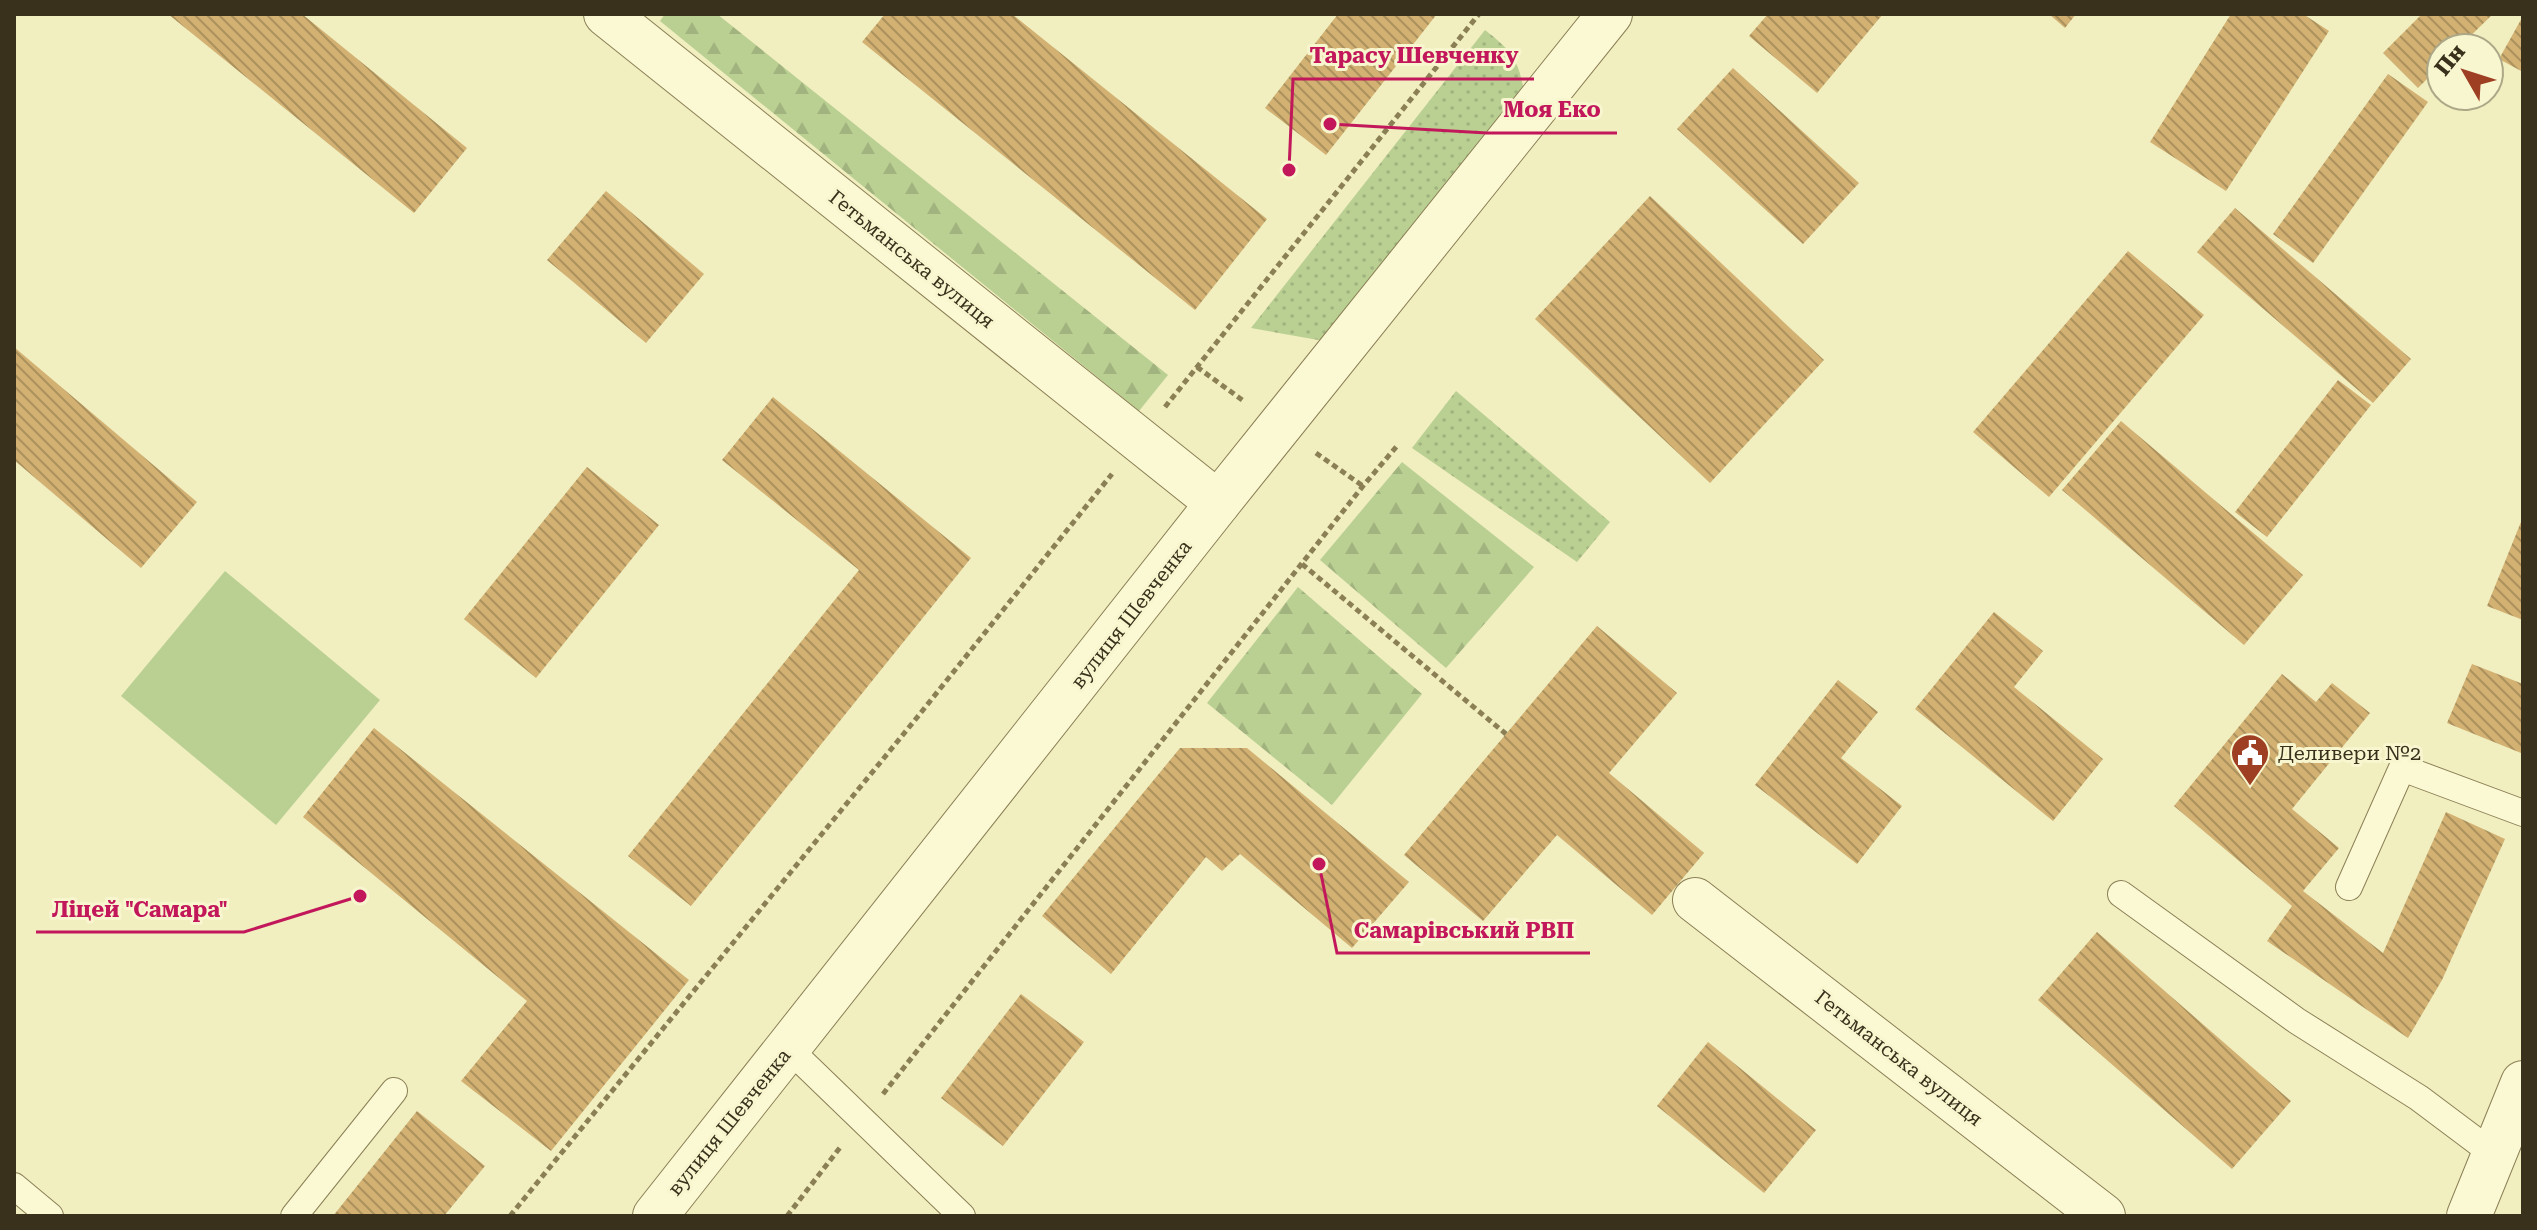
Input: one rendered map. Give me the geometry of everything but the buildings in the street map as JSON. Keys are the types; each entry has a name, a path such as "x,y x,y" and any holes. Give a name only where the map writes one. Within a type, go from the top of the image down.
{"street":[{"name":"Гетьманська вулиця","path":"606,14 1218,503"},
{"name":"вулиця Шевченка","path":"655,1216 1218,503 1610,14"},
{"name":"Гетьманська вулиця","path":"1695,900 2103,1216"},
{"path":"2469,1216 2523,1083"}],"lane":[{"path":"2349,887 2402,768 2523,813"},
{"path":"2121,894 2297,1021 2419,1098 2495,1155"},
{"path":"788,1048 962,1216"},
{"path":"294,1216 394,1091"},
{"path":"14,1186 50,1216"}],"path":[{"path":"510,1216 919,715 1479,14"},
{"path":"1197,367 1247,404"},
{"path":"787,1216 1397,446"},
{"path":"1314,452 1363,486"},
{"path":"1302,564 1506,734"}],"green space":[{"path":"665,14 717,14 1168,375 1139,411 660,21"},
{"path":"1485,30 1512,57 1524,93 1324,341 1251,328"},
{"path":"1456,391 1610,522 1577,562 1412,448"},
{"path":"1402,462 1534,567 1446,668 1320,560"},
{"path":"225,571 380,700 276,825 121,696"},
{"path":"1298,587 1422,694 1332,805 1207,703"}],"place":[{"name":"Моя Еко","path":"1330,124"},
{"name":"Тарасу Шевченку","path":"1289,170"},
{"name":"Деливери №2","path":"2250,787"},
{"name":"Самарівський РВП","path":"1319,864"},
{"name":"Ліцей \"Самара\"","path":"360,896"}]}
